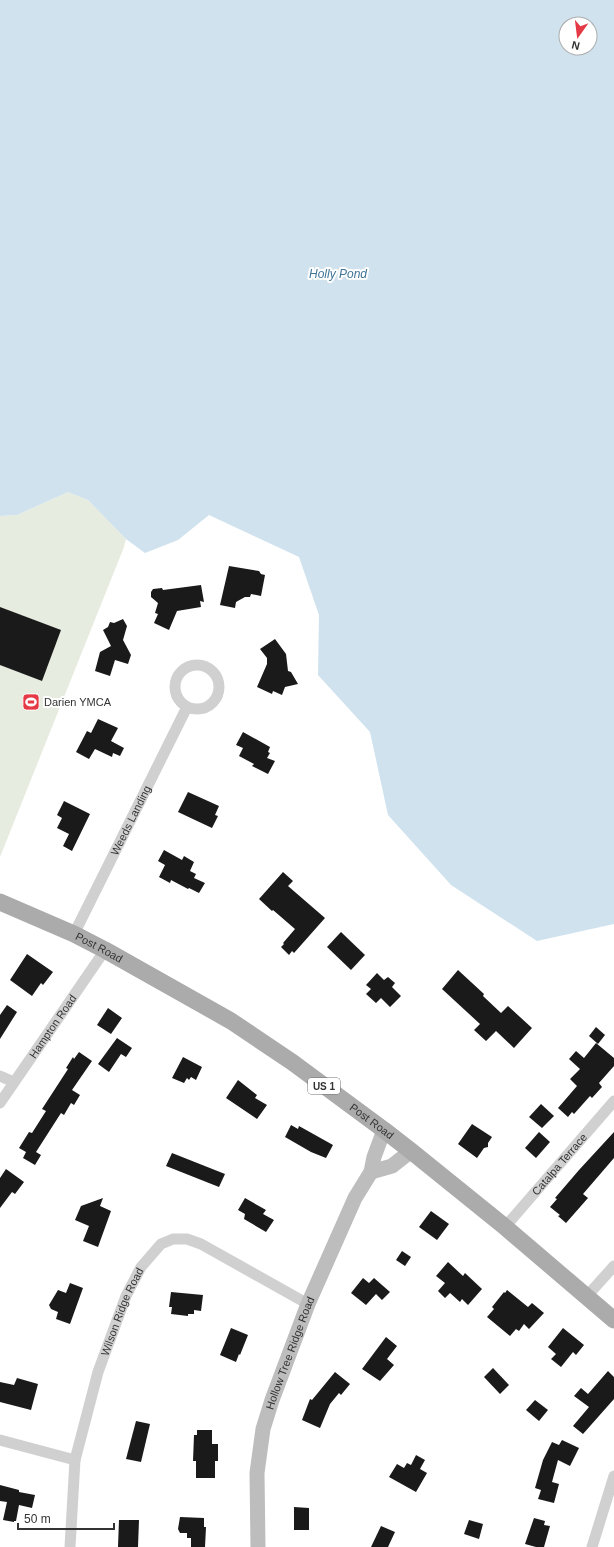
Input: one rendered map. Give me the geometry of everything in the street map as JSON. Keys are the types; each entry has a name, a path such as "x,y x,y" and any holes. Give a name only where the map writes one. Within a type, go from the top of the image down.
{"main road":[{"name":"Post Road","path":"0,902 74,934 231,1021 294,1064 411,1151 505,1226 614,1320"},
{"name":"Hollow Tree Ridge Road","path":"258,1547 257,1473 263,1429 272,1400 308,1304 355,1198 372,1172 374,1157 384,1130"},
{"path":"372,1172 392,1166 411,1151"}],"street":[{"path":"198,664 206,666 212,670 217,677 219,684 215,699 210,705 203,708 195,709 187,707 176,697 174,689 178,674 190,665 198,664"},
{"name":"Weeds Landing","path":"74,934 187,707"},
{"name":"Hampton Road","path":"0,1103 105,950"},
{"path":"0,1076 14,1082"},
{"name":"Catalpa Terrace","path":"505,1226 614,1101"},
{"name":"Wilson Ridge Road","path":"70,1547 75,1460 98,1372 126,1296 141,1267 161,1244 173,1239 187,1239 200,1244 308,1304"},
{"path":"587,1296 614,1266"},
{"path":"0,1440 75,1460"},
{"path":"592,1547 614,1476"}],"shaded area":[{"name":"Darien YMCA","path":"68,492 88,500 126,539 0,857 0,516 17,515"}],"water":[{"name":"Holly Pond","path":"0,0 614,0 614,924 537,941 451,885 388,815 370,732 318,675 319,615 299,557 209,515 178,540 145,553 126,539 88,500 68,492 17,515 0,516"}],"building":[{"path":"229,566 259,571 261,574 265,575 261,596 251,594 250,597 245,597 236,602 235,608 220,605"},
{"path":"201,585 204,602 200,601 201,607 177,611 169,630 154,623 158,614 155,613 158,603 151,597 151,592 153,589 162,588 163,590"},
{"path":"0,607 61,630 42,681 0,665"},
{"path":"123,619 127,626 123,640 131,655 128,664 115,660 110,676 95,671 100,652 111,646 103,630 108,627 110,622 114,623"},
{"path":"275,639 286,654 288,671 291,672 298,684 285,687 282,695 273,691 272,694 257,687 267,664 267,658 260,649"},
{"path":"98,719 118,728 111,741 124,748 120,756 113,753 112,757 95,749 89,759 76,752 87,731 91,733"},
{"path":"243,732 270,747 268,752 270,753 267,758 275,761 268,774 252,766 254,764 239,756 243,748 236,745"},
{"path":"188,792 219,806 215,815 218,816 212,828 178,812"},
{"path":"64,801 90,814 72,851 63,846 69,834 57,828 62,818 57,815"},
{"path":"164,850 182,860 184,856 194,862 190,871 196,874 194,878 205,883 199,893 171,880 170,883 159,877 165,865 158,861"},
{"path":"283,872 293,881 288,886 325,918 294,953 292,951 289,955 281,947 295,929 259,899"},
{"path":"341,932 365,955 351,970 327,947"},
{"path":"27,954 53,972 43,985 41,983 32,996 10,980"},
{"path":"458,970 484,994 483,996 501,1013 508,1006 532,1028 514,1048 496,1031 486,1041 474,1030 480,1024 442,989"},
{"path":"377,973 384,980 388,977 395,983 392,987 401,996 390,1007 381,998 376,1003 366,994 371,989 366,985"},
{"path":"7,1005 17,1012 0,1039 0,1015"},
{"path":"108,1008 122,1018 111,1034 97,1025"},
{"path":"596,1027 605,1035 598,1044 589,1036"},
{"path":"117,1038 132,1048 126,1057 121,1054 109,1072 98,1064"},
{"path":"596,1043 614,1058 614,1066 599,1083 602,1087 592,1098 590,1096 574,1114 572,1112 568,1117 558,1108 577,1086 570,1079 580,1069 569,1059 576,1051 584,1058"},
{"path":"79,1052 92,1061 72,1090 80,1095 74,1105 71,1103 64,1115 61,1113 36,1152 41,1155 35,1165 23,1158 26,1152 19,1148 29,1132 32,1133 46,1111 42,1109 68,1069 66,1068 73,1057 74,1059"},
{"path":"183,1057 202,1067 196,1080 191,1077 189,1080 187,1078 184,1083 172,1078"},
{"path":"238,1080 257,1095 255,1098 267,1105 257,1119 226,1098"},
{"path":"541,1104 554,1116 542,1128 529,1117"},
{"path":"472,1124 492,1137 488,1143 488,1147 484,1148 477,1158 458,1144"},
{"path":"291,1125 298,1129 299,1126 333,1145 326,1158 311,1152 285,1137"},
{"path":"539,1132 550,1142 536,1158 525,1148"},
{"path":"614,1132 614,1158 583,1194 588,1198 566,1223 558,1216 560,1215 550,1207 557,1199 555,1198"},
{"path":"172,1153 225,1174 219,1187 166,1166"},
{"path":"6,1169 24,1182 15,1194 12,1192 0,1208 0,1178"},
{"path":"103,1198 100,1206 111,1211 98,1247 83,1241 89,1226 75,1220 81,1206"},
{"path":"245,1198 266,1210 263,1214 274,1220 266,1232 244,1219 245,1214 238,1210"},
{"path":"431,1211 449,1224 437,1240 419,1227"},
{"path":"402,1251 411,1257 405,1266 396,1260"},
{"path":"448,1262 463,1276 465,1273 482,1289 468,1305 462,1299 460,1302 450,1293 445,1298 438,1291 445,1283 436,1276"},
{"path":"363,1278 369,1283 374,1278 390,1292 382,1300 376,1294 366,1305 351,1293"},
{"path":"70,1283 83,1288 70,1324 56,1319 58,1312 51,1309 49,1305 58,1290 66,1293"},
{"path":"507,1290 528,1307 532,1303 544,1313 529,1329 524,1324 519,1331 516,1329 510,1336 487,1317 494,1309 492,1307"},
{"path":"171,1292 203,1295 201,1311 194,1310 194,1314 188,1314 188,1316 171,1314 172,1307 169,1307"},
{"path":"231,1328 248,1335 236,1362 220,1355"},
{"path":"563,1328 584,1345 576,1355 573,1352 561,1367 551,1359 556,1354 548,1347"},
{"path":"386,1337 397,1346 387,1359 394,1365 380,1381 362,1369"},
{"path":"493,1368 509,1385 500,1394 484,1377"},
{"path":"608,1371 614,1377 614,1399 583,1434 573,1426 589,1407 574,1396 581,1388 588,1394"},
{"path":"335,1372 350,1384 341,1395 339,1393 330,1404 320,1428 302,1420 310,1399 312,1400"},
{"path":"17,1378 38,1384 31,1410 0,1402 0,1382 14,1385"},
{"path":"535,1400 548,1410 539,1421 526,1410"},
{"path":"136,1421 150,1424 141,1462 126,1459"},
{"path":"197,1430 212,1430 212,1444 218,1444 218,1461 215,1461 215,1478 196,1478 196,1461 193,1461 194,1435 197,1435"},
{"path":"562,1440 579,1448 570,1466 558,1460 552,1482 559,1484 554,1503 538,1499 541,1490 535,1488 543,1460 552,1442 559,1445"},
{"path":"416,1455 425,1460 420,1469 427,1473 416,1492 389,1477 397,1464 404,1468 407,1463 411,1465"},
{"path":"0,1485 19,1490 19,1492 35,1495 32,1508 19,1505 16,1521 14,1522 3,1520 7,1502 0,1501"},
{"path":"294,1507 309,1508 309,1530 294,1530"},
{"path":"180,1517 204,1518 204,1527 206,1527 205,1547 191,1547 191,1538 187,1538 187,1533 180,1533 178,1529"},
{"path":"534,1518 545,1521 544,1525 550,1526 544,1547 536,1547 525,1544"},
{"path":"119,1520 139,1520 138,1547 118,1547"},
{"path":"469,1520 483,1524 479,1539 464,1534"},
{"path":"381,1526 395,1532 388,1547 371,1547"}],"place":[{"name":"Darien YMCA","path":"31,702"}]}
